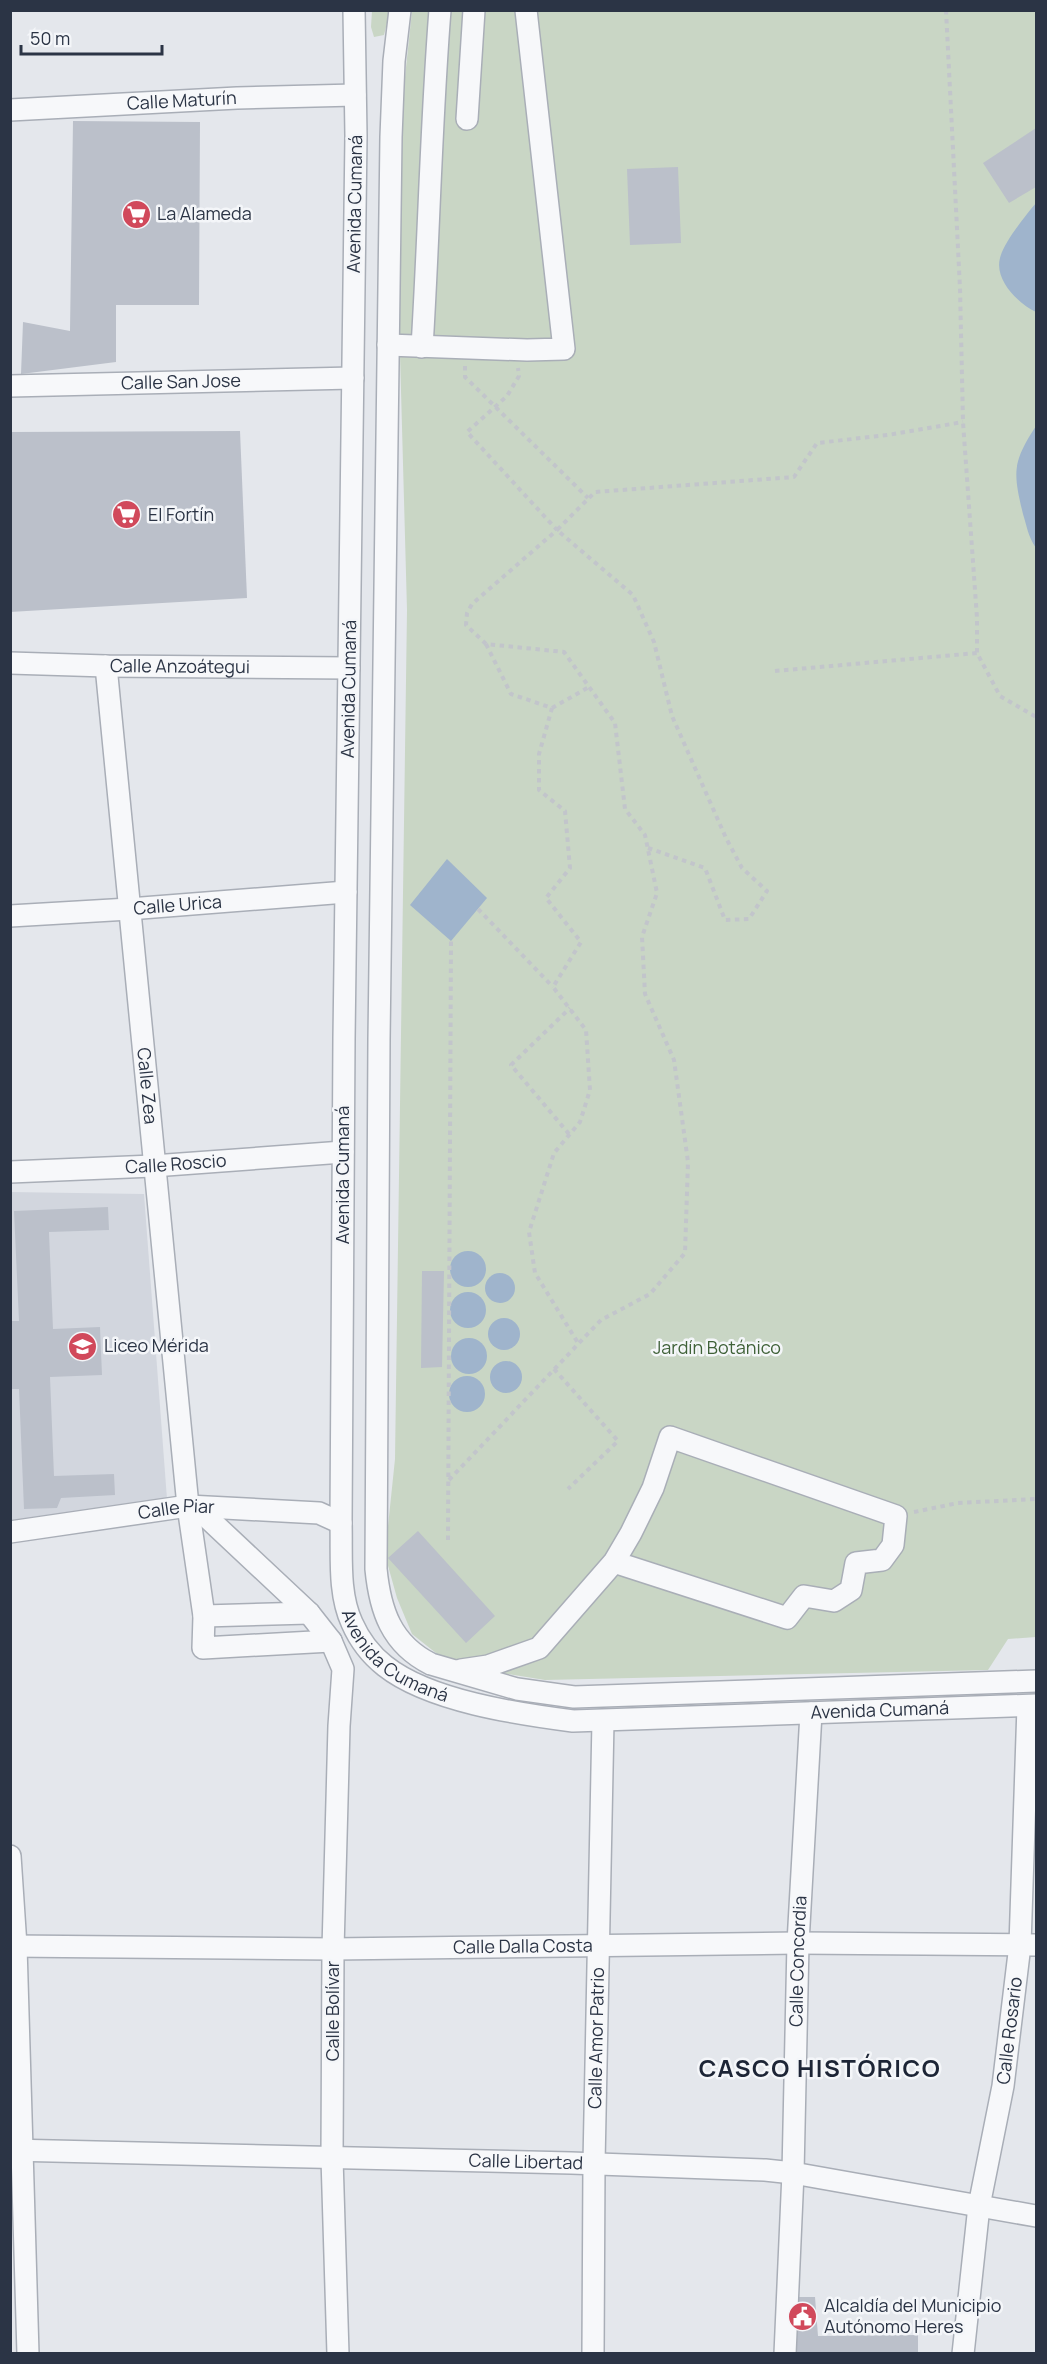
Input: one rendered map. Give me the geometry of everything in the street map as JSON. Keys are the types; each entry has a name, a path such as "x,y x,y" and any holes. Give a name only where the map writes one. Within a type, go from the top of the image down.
{"street":[{"name":"Avenida Cumaná","path":"354,10 356,95 343,1152 341,1523 342,1568 351,1622 373,1655 385,1666 401,1677 423,1687 512,1712 573,1721 1032,1705"},
{"name":"Avenida Cumaná","path":"399,10 394,61 392,126 379,1040 376,1569 381,1606 396,1635 420,1658 452,1672 517,1689 574,1697 1036,1681"},
{"path":"422,347 430,208 432,114 440,10"},
{"path":"467,119 474,10"},
{"path":"388,345 518,350 564,349 526,10"},
{"name":"Calle Maturín","path":"10,110 237,98 356,95"},
{"name":"Calle San Jose","path":"10,386 353,378"},
{"name":"Calle Anzoátegui","path":"10,663 349,668"},
{"name":"Calle Zea","path":"106,666 153,1166 204,1616 203,1648 331,1641"},
{"name":"Calle Urica","path":"10,916 346,892"},
{"name":"Calle Roscio","path":"10,1172 153,1166 343,1152"},
{"path":"452,1672 488,1666 539,1648 614,1562 653,1488 670,1437 896,1516 893,1545 882,1560 856,1563 851,1590 834,1601 804,1596 787,1618 614,1562"},
{"path":"192,1507 309,1613 331,1641"},
{"name":"Calle Piar","path":"10,1532 192,1507 319,1513 341,1523"},
{"path":"204,1616 309,1613"},
{"name":"Calle Bolívar","path":"331,1641 343,1669 339,1726 333,1949 332,2158 338,2354"},
{"name":"Calle Rosario","path":"963,2354 979,2206 1028,1945 1032,1705"},
{"name":"Calle Concordia","path":"785,2354 793,2173 798,1943 811,1713"},
{"name":"Calle Amor Patrio","path":"593,2354 594,2163 603,1721"},
{"path":"10,1856 16,2150 28,2354"},
{"name":"Calle Dalla Costa","path":"13,1946 333,1949 798,1943 1028,1945"},
{"name":"Calle Libertad","path":"16,2150 594,2163 793,2173 1036,2216"}],"path":[{"path":"946,10 960,276 963,422 977,618 977,653 1000,696 1036,717"},
{"path":"465,348 465,377 588,498"},
{"path":"518,350 519,376 507,396 466,432 557,530 633,595 654,642 672,716 726,838 741,868 767,891 749,919 726,920 705,868 648,847"},
{"path":"552,708 511,694 486,644 466,625 467,612 595,492 794,477 817,443 888,435 963,422"},
{"path":"449,1480 601,1320 650,1294 685,1253 688,1161 674,1060 645,993 642,937 657,893 645,835 625,809 615,723 564,652 486,644"},
{"path":"775,671 977,653"},
{"path":"553,987 581,942 546,898 570,868 565,811 539,790 539,754 552,708 589,687"},
{"path":"478,909 553,987 586,1030 590,1090 580,1122 554,1153 529,1232 535,1273 578,1343"},
{"path":"448,1540 451,941"},
{"path":"569,1134 511,1065 570,1008"},
{"path":"554,1369 618,1441 568,1489"},
{"path":"896,1516 957,1503 1036,1499"}],"shaded area":[{"name":"Liceo Mérida","path":"10,1192 144,1194 167,1499 11,1521"}],"green space":[{"path":"372,11 390,11 384,35 374,37 371,27"},
{"name":"Jardín Botánico","path":"412,11 1036,11 1036,1637 1008,1639 988,1670 545,1680 489,1671 441,1657 412,1634 397,1598 385,1555 395,1459 407,610 395,171"}],"water":[{"path":"1036,203 1036,312 1022,303 1009,290 1004,283 999,266 1006,244"},
{"path":"1036,426 1036,548 1029,535 1023,514 1016,477 1022,449"},
{"path":"447,859 487,898 451,941 410,905"},
{"path":"468,1251 481,1256 486,1269 481,1282 468,1287 455,1282 450,1269 455,1256"},
{"path":"500,1273 511,1277 515,1288 511,1299 500,1303 489,1299 485,1288 489,1277"},
{"path":"468,1292 480,1298 486,1310 480,1322 468,1328 456,1322 450,1310 456,1298"},
{"path":"504,1318 516,1322 520,1334 516,1346 504,1350 492,1346 488,1334 492,1322"},
{"path":"469,1338 481,1344 487,1356 481,1368 469,1374 457,1368 451,1356 457,1344"},
{"path":"506,1361 517,1366 522,1377 517,1388 506,1393 495,1388 490,1377 495,1366"},
{"path":"467,1376 480,1381 485,1394 480,1407 467,1412 454,1407 449,1394 454,1381"}],"building":[{"name":"La Alameda","path":"73,121 200,122 199,305 116,305 116,362 21,374 23,322 70,331"},
{"path":"1036,128 1036,187 1009,203 983,163"},
{"path":"678,167 681,243 630,245 627,169"},
{"name":"El Fortín","path":"240,431 247,598 10,612 10,432"},
{"path":"108,1207 109,1230 49,1232 53,1329 100,1327 102,1375 50,1377 54,1476 114,1474 115,1495 61,1498 57,1508 24,1509 19,1389 10,1389 10,1321 19,1321 14,1211"},
{"path":"422,1271 444,1271 442,1367 421,1368"},
{"path":"418,1531 495,1616 466,1643 388,1558"},
{"name":"Alcaldía del Municipio Autónomo Heres","path":"791,2297 815,2297 818,2336 918,2335 918,2354 788,2354"}],"place":[{"name":"La Alameda","path":"136,214"},
{"name":"El Fortín","path":"127,515"},
{"name":"Liceo Mérida","path":"83,1346"},
{"name":"Alcaldía del Municipio Autónomo Heres","path":"803,2316"}],"district":[{"name":"CASCO HISTÓRICO","path":"820,2069"}]}
